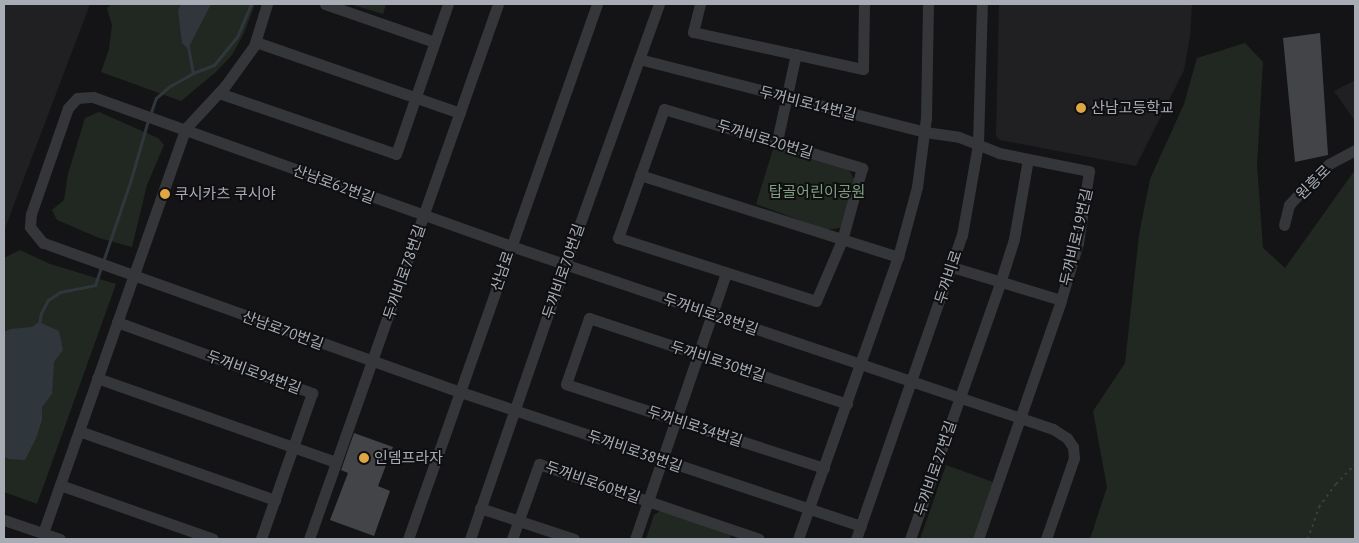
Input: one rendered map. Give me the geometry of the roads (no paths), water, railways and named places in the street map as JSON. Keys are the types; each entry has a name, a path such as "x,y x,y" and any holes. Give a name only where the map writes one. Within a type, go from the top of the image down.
{"street":[{"path":"43,534 185,129 219,93 256,42 267,4"},
{"path":"325,4 435,42"},
{"path":"219,93 396,154 448,4"},
{"name":"두꺼비로78번길","path":"309,539 498,4"},
{"name":"산남로","path":"408,539 597,4"},
{"name":"두꺼비로70번길","path":"470,539 565,265 659,4"},
{"path":"700,4 693,32 863,69 864,4"},
{"path":"798,539 898,257 917,187 925,132 928,4"},
{"name":"두꺼비로","path":"856,539 952,267 971,192 978,144 982,4"},
{"path":"256,42 460,114"},
{"path":"777,142 796,54"},
{"name":"두꺼비로14번길","path":"639,59 925,132 959,137 1000,153 1089,170"},
{"name":"산남로70번길","path":"105,101 84,96 72,103 31,214 30,227 34,235 43,243 460,392"},
{"name":"산남로62번길","path":"105,101 511,246"},
{"name":"두꺼비로20번길","path":"664,109 777,142 862,168 842,240 816,302 618,238 664,109"},
{"name":"원흥로","path":"1284,225 1289,206 1313,178 1329,164 1355,150"},
{"path":"1000,283 1014,239 1028,159"},
{"name":"두꺼비로19번길","path":"952,267 1061,300 1078,243 1089,170"},
{"path":"640,175 898,257"},
{"name":"두꺼비로28번길","path":"511,246 912,382"},
{"name":"두꺼비로60번길","path":"635,539 726,273"},
{"name":"두꺼비로27번길","path":"910,539 1000,283"},
{"path":"978,539 1061,300"},
{"name":"두꺼비로30번길","path":"566,384 589,318 847,404"},
{"name":"두꺼비로94번길","path":"117,322 312,393 261,539"},
{"path":"97,378 336,462"},
{"path":"912,382 1053,429 1067,438 1073,447 1074,458 1046,539"},
{"name":"두꺼비로34번길","path":"566,384 824,468"},
{"name":"두꺼비로38번길","path":"460,392 861,526"},
{"path":"78,431 274,500"},
{"name":"두꺼비로60번길","path":"512,539 539,464 648,501 742,537 759,539"},
{"path":"60,485 213,539"},
{"path":"480,508 574,539"},
{"path":"4,520 60,539"}],"waterway":[{"path":"150,115 156,98 170,86 193,73 214,65 237,37 251,4"},
{"path":"188,46 193,73"},
{"path":"39,324 41,313 48,300 60,292 95,285 131,179 148,120"}],"place":[{"name":"산남고등학교","path":"1081,108"},
{"name":"쿠시카츠 쿠시야","path":"165,194"},
{"name":"인뎀프라자","path":"364,458"}],"park label":[{"name":"탑골어린이공원","path":"817,192"}]}
